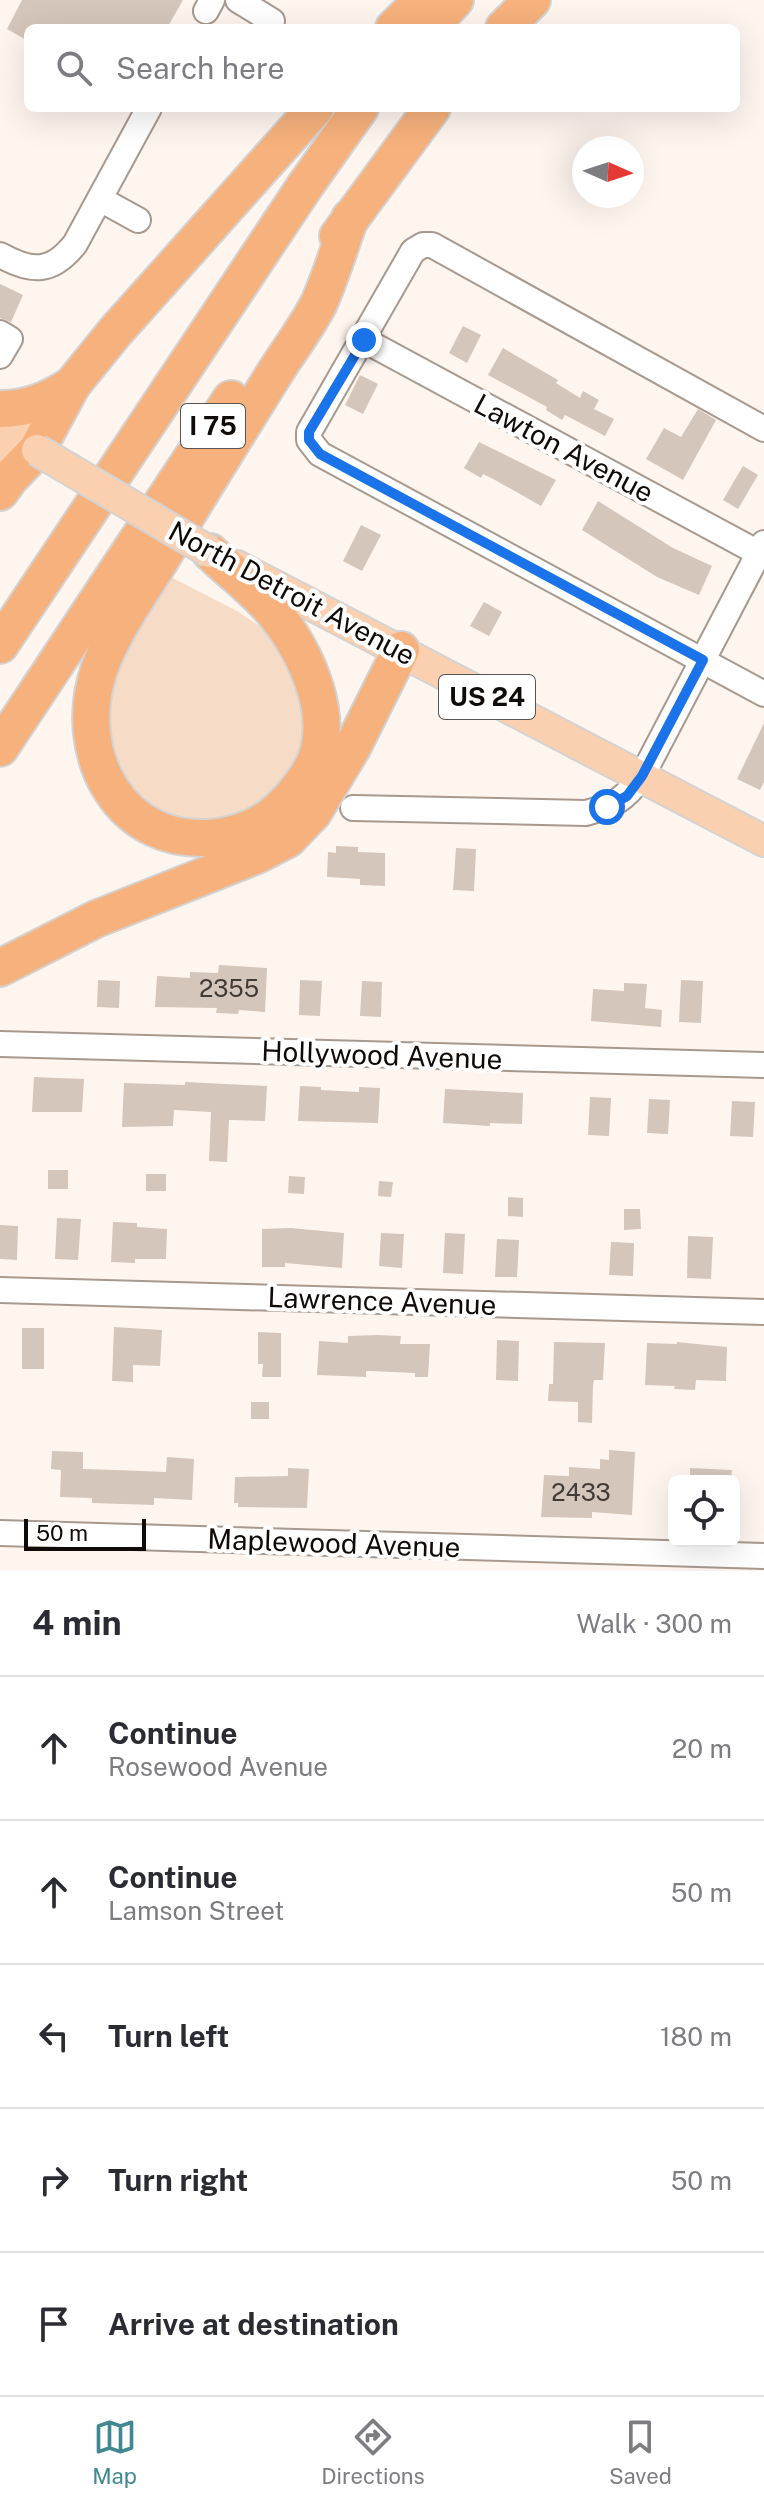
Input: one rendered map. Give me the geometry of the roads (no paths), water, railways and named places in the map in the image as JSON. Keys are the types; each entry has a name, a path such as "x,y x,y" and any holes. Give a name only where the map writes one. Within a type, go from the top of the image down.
{"highway":[{"path":"398,24 422,0"},
{"path":"433,24 455,0"},
{"path":"508,24 532,0"},
{"path":"0,492 37,450 72,385 155,286 311,112"},
{"name":"I 75","path":"0,645 357,112"},
{"name":"I 75","path":"0,748 350,218 429,112"},
{"path":"350,218 318,304 194,502 110,645 93,691 90,720 92,750 102,776 119,801 135,816 155,827 187,838 217,837 246,831 278,814 298,790 392,645"},
{"path":"0,409 40,403 72,385"},
{"path":"210,552 272,610 311,677 320,702 322,729 315,765"},
{"path":"0,968 96,919 257,855 288,839 313,813 352,748 392,645"}],"main road":[{"name":"North Detroit Avenue","path":"0,417 32,434 37,450 210,552 764,841"},
{"name":"North Detroit Avenue","path":"0,443 21,454 37,450"}],"street":[{"path":"238,0 272,21"},
{"path":"0,255 20,265 52,266 63,259 75,244 147,112"},
{"path":"100,199 138,220"},
{"path":"764,429 432,245 423,245 413,251 309,432 313,448 320,454 764,694"},
{"path":"0,333 10,339 0,356"},
{"name":"Lawton Avenue","path":"364,340 762,551"},
{"path":"353,808 586,813 610,807 627,796 642,776 762,551"},
{"name":"Hollywood Avenue","path":"0,1044 764,1065"},
{"name":"Lawrence Avenue","path":"0,1290 764,1312"},
{"name":"Maplewood Avenue","path":"0,1533 764,1556"}]}
